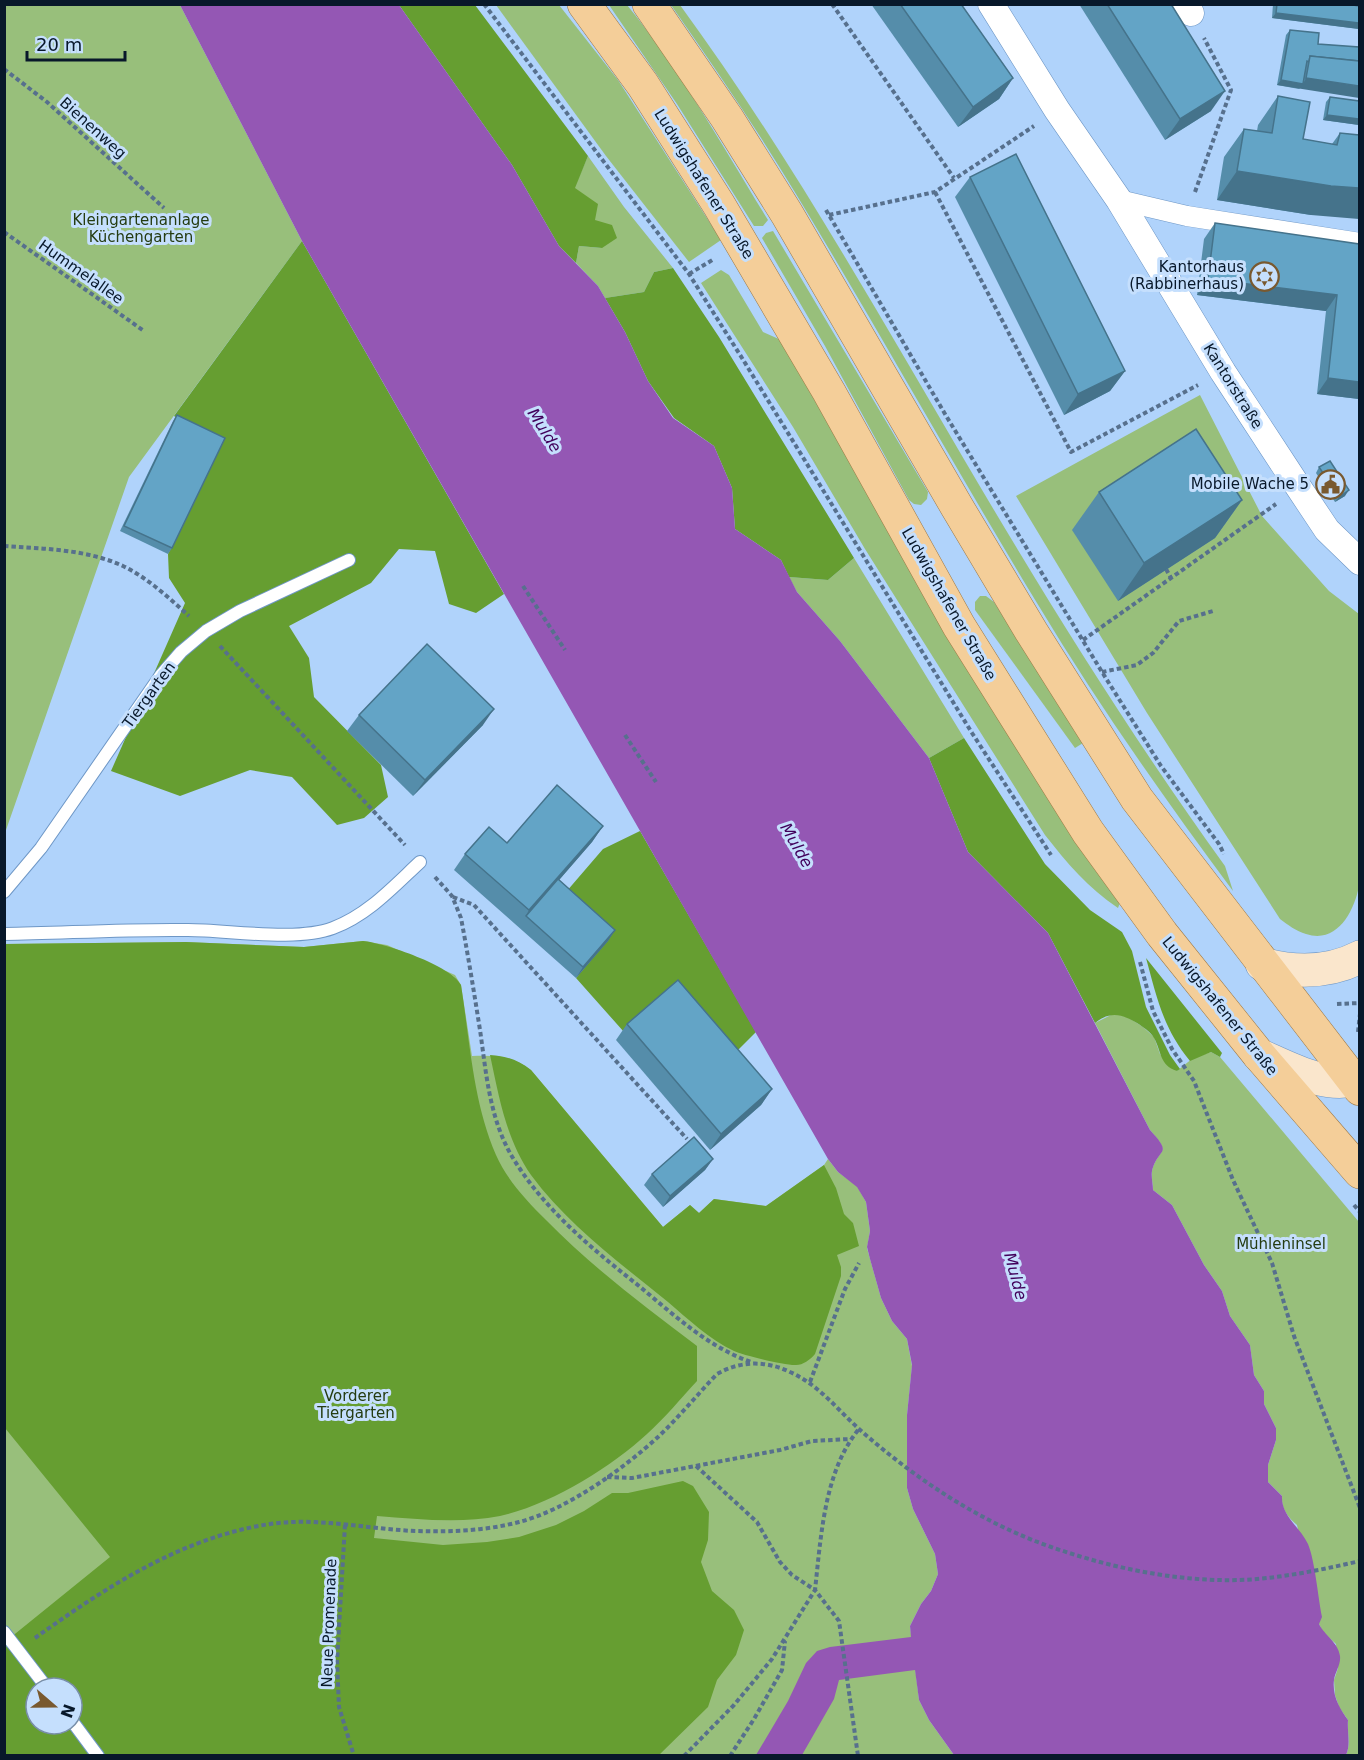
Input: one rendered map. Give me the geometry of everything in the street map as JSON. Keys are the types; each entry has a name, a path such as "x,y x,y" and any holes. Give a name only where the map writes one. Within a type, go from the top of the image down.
{"main road":[{"name":"Ludwigshafener Straße","path":"584,4 643,85 718,205 829,392 959,626 1088,832 1161,934 1259,1055 1359,1172"},
{"path":"649,4 727,118 787,214 1031,631 1137,799 1262,964 1357,1082"},
{"path":"1262,964 1298,972 1335,966 1359,957"},
{"path":"1259,1055 1302,1074 1329,1081 1357,1082"}],"street":[{"name":"Kantorstraße","path":"992,4 1057,110 1119,200 1223,372 1299,488 1327,530 1359,562"},
{"path":"1119,200 1187,216 1359,243"}],"lane":[{"name":"Tiergarten","path":"4,892 41,848 161,675 181,652 206,631 240,611 349,560"},
{"path":"4,934 187,930 315,933 353,919 375,903 420,862"},
{"path":"4,1632 38,1676"},
{"path":"83,1736 98,1755"}],"path":[{"path":"484,4 689,274 972,733 1051,855"},
{"path":"832,4 954,178"},
{"path":"1187,216 1231,90 1188,9"},
{"name":"Bienenweg","path":"4,69 47,102 164,208"},
{"path":"829,215 935,192 1057,110"},
{"path":"935,192 1071,452 1223,372"},
{"path":"823,205 945,414 1102,672 1161,766 1219,844 1228,863"},
{"name":"Hummelallee","path":"4,232 144,331"},
{"path":"1083,640 1299,488"},
{"path":"4,546 66,550 103,558 124,567 165,594 206,631 439,880 452,896 461,918 489,1093 497,1122 509,1151 525,1177 544,1200 595,1251 696,1332 732,1355 787,1370 810,1383 859,1429 909,1469 968,1508 1033,1540 1078,1556 1150,1572 1223,1579 1255,1579 1359,1562"},
{"path":"1166,569 1171,578"},
{"path":"523,586 565,650"},
{"path":"1102,672 1137,665 1153,653 1179,621 1213,611"},
{"path":"625,735 656,782"},
{"path":"452,896 474,905 687,1139"},
{"path":"1138,953 1153,1011 1172,1049 1194,1081 1233,1180 1272,1263 1294,1336 1359,1508"},
{"path":"810,1383 845,1289 859,1263"},
{"path":"18,1650 87,1600 140,1569 237,1530 297,1522 441,1532 520,1522 563,1503 607,1477 658,1437 717,1374 728,1367 752,1362"},
{"path":"684,1755 734,1705 772,1659 815,1590 832,1480 839,1460 851,1438 859,1429"},
{"path":"607,1477 632,1478 780,1450 812,1441 851,1438"},
{"path":"696,1466 757,1522 780,1562 792,1575 815,1590 839,1621 858,1755"},
{"name":"Neue Promenade","path":"345,1525 337,1661 339,1707 354,1755"},
{"path":"730,1755 782,1670 786,1637"}],"green space":[{"name":"Kleingartenanlage Küchengarten","path":"5,4 180,5 302,241 129,477 5,833"},
{"path":"399,5 475,5 588,156 575,188 598,204 595,220 612,225 617,238 602,248 579,246 576,263 559,246 512,165"},
{"path":"496,5 559,5 618,80 721,240 689,262 606,156"},
{"path":"609,5 627,5 647,30 701,110 768,220 763,226 754,226 677,104"},
{"path":"671,5 680,5 793,172 1058,616 1156,767 1225,866 1233,891 1083,677 1006,552 781,170"},
{"path":"588,156 624,207 673,268 654,272 644,292 605,298 598,286 576,263 579,246 602,248 595,220 574,188"},
{"path":"773,231 928,492 927,499 921,505 909,500 825,346 762,238 766,233"},
{"path":"302,241 504,594 476,613 449,604 435,551 399,549 371,583 289,626 309,658 314,697 381,765 388,797 364,818 337,825 292,777 250,770 180,796 111,771 185,603 169,578 168,554 221,444 174,416"},
{"path":"673,268 719,337 854,558 828,580 789,577 781,560 735,529 732,488 714,446 674,418 648,381 625,332 605,298 644,292 654,272"},
{"path":"721,270 729,275 763,332 781,340 831,429 1121,900 1118,908 1079,875 1045,835 865,549 793,427 701,283"},
{"path":"1200,395 1262,516 1329,591 1359,614 1359,886 1353,906 1342,924 1327,934 1317,936 1306,934 1295,930 1280,919 1147,713 1016,496"},
{"path":"854,558 964,738 929,758 840,641 797,592 789,577 828,580"},
{"path":"980,596 986,596 994,602 1083,743 1075,748 975,610 975,602"},
{"path":"964,738 1045,864 1090,910 1122,932 1132,951 1146,1007 1170,1055 1180,1069 1177,1071 1164,1062 1153,1036 1137,1023 1111,1015 1095,1023 1048,933 968,852 929,758"},
{"path":"640,831 756,1032 739,1049 718,1055 624,1032 576,978 607,941 560,899 603,849"},
{"name":"Vorderer Tiergarten","path":"363,941 387,945 455,975 461,985 472,1056 503,1057 531,1070 663,1227 690,1205 699,1213 714,1199 766,1206 824,1165 828,1159 838,1172 857,1186 866,1202 870,1231 867,1248 881,1298 892,1321 907,1339 912,1366 907,1415 907,1488 913,1509 935,1554 938,1574 931,1591 921,1604 910,1626 919,1700 929,1720 954,1755 5,1755 4,944 186,942 304,947"},
{"name":"Vorderer Tiergarten","path":"363,941 401,951 445,970 461,985 473,1072 482,1114 496,1155 506,1173 532,1205 582,1254 697,1346 697,1381 667,1415 632,1447 578,1484 539,1503 500,1516 454,1520 377,1516 374,1538 443,1545 519,1537 556,1525 612,1493 628,1493 683,1481 693,1486 709,1512 708,1540 701,1562 712,1591 734,1610 744,1630 736,1655 717,1680 708,1707 659,1755 5,1755 5,1642 110,1557 5,1428 4,944 186,942 304,947"},
{"path":"1146,958 1222,1053 1220,1057 1211,1052 1190,1061 1181,1049 1162,1012"},
{"name":"Mühleninsel","path":"1113,1014 1123,1014 1143,1027 1154,1037 1160,1054 1177,1071 1193,1058 1211,1052 1220,1057 1359,1222 1359,1755 1346,1755 1349,1743 1348,1720 1339,1707 1335,1695 1334,1680 1338,1668 1336,1644 1323,1632 1319,1624 1297,1525 1286,1512 1282,1496 1268,1482 1268,1465 1276,1440 1276,1428 1264,1404 1264,1391 1254,1375 1250,1345 1230,1316 1222,1291 1204,1265 1172,1205 1153,1190 1152,1171 1162,1151 1161,1144 1150,1130 1095,1023"},
{"path":"490,1055 512,1059 531,1070 663,1227 690,1205 699,1213 714,1199 766,1206 824,1165 836,1188 844,1214 853,1223 859,1246 837,1255 841,1276 815,1354 806,1362 791,1365 734,1351 699,1328 578,1227 546,1193 522,1161 504,1117"}],"water":[{"name":"Mulde","path":"180,5 399,5 512,165 559,246 598,286 625,332 648,381 673,418 714,446 732,488 735,529 781,560 797,592 840,641 929,758 968,852 1048,933 1150,1130 1163,1148 1152,1171 1153,1190 1172,1205 1204,1265 1222,1291 1230,1316 1250,1345 1254,1375 1264,1391 1264,1404 1276,1428 1276,1440 1268,1465 1268,1482 1282,1496 1285,1510 1308,1544 1322,1617 1319,1624 1339,1651 1340,1662 1335,1677 1334,1691 1337,1702 1348,1720 1349,1743 1346,1755 954,1755 929,1720 919,1700 915,1670 839,1680 834,1699 802,1755 756,1755 788,1701 806,1663 817,1651 830,1647 911,1637 910,1626 921,1604 931,1591 938,1574 935,1554 913,1509 907,1488 907,1415 912,1365 907,1339 892,1321 881,1298 867,1247 870,1231 866,1202 857,1187 838,1172 828,1159 302,241"}],"building":[{"path":"900,4 961,4 1013,78 973,107"},
{"path":"1107,4 1171,4 1225,91 1180,119"},
{"path":"1277,4 1359,6 1359,23 1276,13"},
{"path":"1290,30 1319,33 1318,44 1359,47 1359,61 1310,56 1303,84 1281,80"},
{"path":"1310,56 1359,61 1359,86 1306,78"},
{"path":"1278,96 1310,102 1303,139 1337,145 1340,133 1359,135 1359,188 1331,186 1237,171 1244,129 1272,133"},
{"path":"1330,97 1359,101 1359,119 1327,115"},
{"path":"1016,154 1125,371 1078,394 970,177"},
{"path":"1215,223 1359,244 1359,382 1328,378 1337,295 1208,279"},
{"path":"177,415 225,438 172,548 124,526"},
{"path":"1196,429 1242,500 1144,563 1099,492"},
{"path":"1330,461 1349,490 1339,497 1319,467"},
{"path":"427,644 494,709 425,780 359,715"},
{"path":"557,785 603,826 529,910 465,854 489,827 507,843"},
{"path":"558,879 615,930 583,967 526,916"},
{"path":"678,980 772,1089 721,1134 627,1024"},
{"path":"694,1137 713,1159 670,1196 652,1174"}],"place":[{"name":"Kantorhaus (Rabbinerhaus)","path":"1265,276"},
{"name":"Mobile Wache 5","path":"1330,484"}]}
